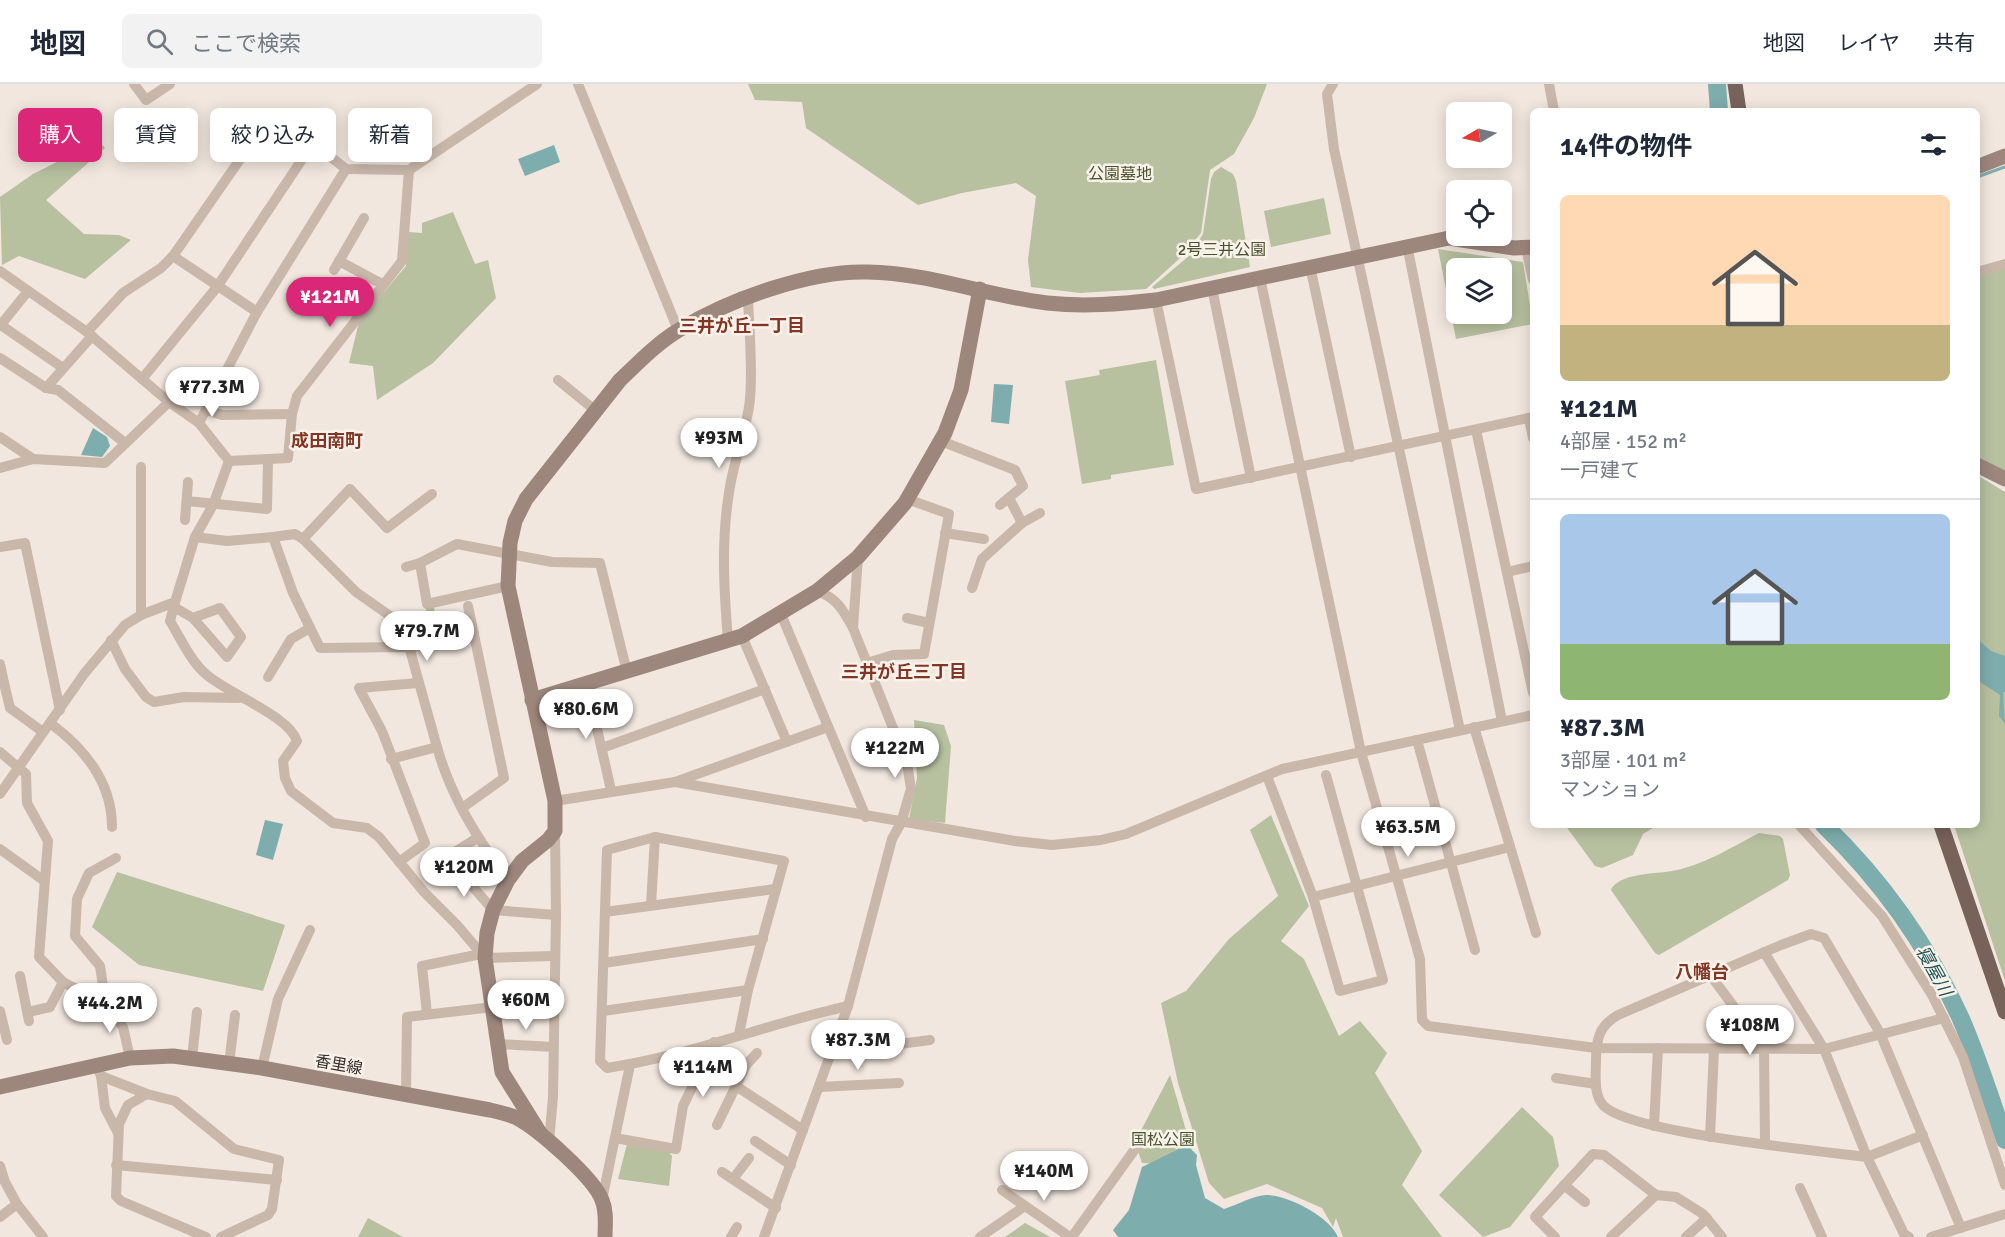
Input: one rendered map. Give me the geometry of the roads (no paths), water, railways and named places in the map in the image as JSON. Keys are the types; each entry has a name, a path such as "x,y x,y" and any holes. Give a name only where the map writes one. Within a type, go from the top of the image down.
{"main road":[{"path":"1736,84 1739,108"},
{"path":"1942,828 2005,1012"}],"street":[{"path":"134,84 146,100 170,84"},
{"path":"336,161 346,169 409,170 537,84"},
{"path":"578,84 678,330"},
{"path":"1333,84 1327,94 1328,109 1398,447 1460,730"},
{"path":"1549,84 1553,108"},
{"path":"1980,166 2005,156"},
{"path":"46,388 123,293 161,268 173,256 238,162"},
{"path":"142,379 217,287 300,162"},
{"path":"199,423 257,312 346,169"},
{"path":"229,461 288,458 292,414 297,396 402,261 409,170"},
{"path":"364,218 337,265 382,285"},
{"path":"545,1137 554,1047 555,801 508,586 508,554 515,521 526,499 620,380 678,330 748,297 800,281 867,272 923,278 1045,303 1111,305 1156,300 1407,245 1449,238 1530,247"},
{"path":"1407,245 1502,722"},
{"path":"173,256 257,312"},
{"path":"1980,271 2005,264"},
{"path":"1310,266 1351,457"},
{"path":"0,271 89,334 169,402 199,423 229,461"},
{"path":"1260,278 1361,752 1420,959 1422,1020 1428,1026 1596,1048 1714,1050 1764,1047 1824,1049 1944,1018"},
{"path":"1212,288 1251,478"},
{"path":"532,699 587,685 735,638 781,614 817,591 858,556 907,498 941,441 961,390 980,289"},
{"path":"28,291 0,326 63,368"},
{"path":"748,297 750,396 747,427 729,490 725,518 724,584 735,638 765,689 788,742"},
{"path":"1156,300 1196,489 1530,418"},
{"path":"0,358 46,388 58,390 125,443"},
{"path":"558,380 596,411"},
{"path":"0,468 33,459 105,463 169,402"},
{"path":"207,410 222,415 292,414"},
{"path":"1476,430 1530,679"},
{"path":"0,437 33,459"},
{"path":"941,441 1015,470 1023,486 1004,501 1022,524"},
{"path":"187,501 267,509 268,460"},
{"path":"229,461 213,505 195,537 170,621 206,675 240,698 280,720 295,734 297,741 283,761 285,778 291,791 333,823 367,828 379,837 483,956"},
{"path":"1980,466 2005,479"},
{"path":"141,467 141,615"},
{"path":"185,520 188,482"},
{"path":"303,539 350,489 387,528 432,494"},
{"path":"867,663 892,655 924,654 949,514 907,498"},
{"path":"972,588 982,560 1022,524 1040,513"},
{"path":"945,533 984,539"},
{"path":"195,537 227,541 295,534 303,539 356,592 403,625 447,782 477,838 508,880"},
{"path":"273,537 293,593 320,648 409,648 474,634"},
{"path":"0,547 25,543 60,711"},
{"path":"406,567 420,563 457,544 552,562 600,563 627,672"},
{"path":"853,628 858,556"},
{"path":"420,563 427,604 508,586"},
{"path":"1507,572 1530,567"},
{"path":"764,1237 848,1006 892,839 901,823 911,789 907,763 853,628 833,597 817,591"},
{"path":"0,794 84,674 111,640 125,625 141,615 174,605"},
{"path":"174,605 193,618 227,657 241,637 220,608 193,618"},
{"path":"462,808 504,778 468,606"},
{"path":"781,614 866,817"},
{"path":"907,618 929,623"},
{"path":"268,677 291,639 310,628"},
{"path":"111,640 125,669 146,697 154,702 184,698 240,698"},
{"path":"0,664 2,682 10,708 46,727 84,754 105,784 112,809 112,827"},
{"path":"399,862 425,843 382,731 359,688 418,683"},
{"path":"587,685 611,790"},
{"path":"602,748 765,689"},
{"path":"675,782 901,823 1015,842 1052,845 1090,842 1126,834 1282,769 1530,716"},
{"path":"555,801 611,790 675,782 828,727"},
{"path":"1474,728 1536,933"},
{"path":"1417,740 1475,950"},
{"path":"391,759 437,747"},
{"path":"0,752 26,774 27,804 48,841 43,880 39,957 63,982 106,1005 123,1027 130,1058"},
{"path":"1267,776 1313,897 1340,991 1383,980 1326,775"},
{"path":"1802,828 1882,916 1944,1018 1963,1057 2005,1185"},
{"path":"545,1137 502,1072 493,1004 483,956 494,910 508,880 522,861 548,840 555,831"},
{"path":"739,1034 748,990 784,861 655,837 607,850 600,1061 607,1068 630,1065 848,1006"},
{"path":"651,905 655,837"},
{"path":"477,838 447,857 494,910 556,915"},
{"path":"1313,897 1510,847"},
{"path":"0,849 43,880"},
{"path":"106,1005 100,966 75,936 77,899 88,873 116,858"},
{"path":"605,912 775,889"},
{"path":"262,1068 278,999 310,930"},
{"path":"1923,1135 1867,1157 1710,1137 1654,1126 1612,1111 1603,1105 1596,1084 1596,1048 1599,1033 1607,1021 1764,952 1811,934 1824,938 1880,1033 1923,1135 1961,1228"},
{"path":"604,963 763,939"},
{"path":"1764,952 1824,1049 1867,1157 1904,1234 1909,1237"},
{"path":"427,1014 422,966 483,956 554,956"},
{"path":"20,976 28,1016 50,1007 63,982"},
{"path":"1711,976 1764,1047 1765,1143"},
{"path":"603,1011 748,990"},
{"path":"406,1093 407,1017 493,1004 555,1002"},
{"path":"0,1011 7,1040"},
{"path":"192,1058 197,1012"},
{"path":"229,1064 235,1015"},
{"path":"831,1053 930,1040"},
{"path":"615,1137 676,1149 683,1106 714,1042"},
{"path":"497,1044 554,1047"},
{"path":"1654,1126 1658,1048"},
{"path":"1710,1137 1714,1050"},
{"path":"717,1125 746,1065 757,1053"},
{"name":"香里線","path":"0,1087 99,1071 130,1058 154,1056 192,1058 262,1068 406,1093 490,1110 516,1118 545,1137 593,1185 602,1200"},
{"path":"605,1237 602,1200 630,1065"},
{"path":"99,1071 147,1094 175,1101 234,1149 279,1160 278,1180 272,1209 268,1215 221,1237"},
{"path":"99,1071 105,1108 118,1133"},
{"path":"1556,1078 1596,1084"},
{"path":"819,1087 899,1083"},
{"path":"736,1086 803,1130"},
{"path":"147,1094 128,1106 119,1124 116,1196 121,1201 206,1237"},
{"path":"755,1141 791,1165"},
{"path":"1002,1190 1071,1237 1135,1149"},
{"path":"1555,1237 1535,1216 1593,1154 1604,1155 1656,1195 1676,1197 1707,1218 1722,1237"},
{"path":"733,1179 749,1158"},
{"path":"116,1165 278,1180"},
{"path":"0,1166 5,1182 17,1203 43,1237"},
{"path":"722,1172 776,1208"},
{"path":"1564,1185 1585,1202"},
{"path":"1800,1188 1822,1237"},
{"path":"1611,1237 1656,1195"},
{"path":"0,1217 17,1203"},
{"path":"980,1237 1025,1206"},
{"path":"1931,1237 2005,1214"},
{"path":"1686,1237 1707,1218"},
{"path":"731,1237 736,1227"}],"water":[{"path":"554,145 560,162 525,176 518,159"},
{"path":"994,384 1013,385 1009,424 991,422"},
{"path":"93,428 107,437 110,446 102,457 81,455"},
{"path":"1980,642 1991,651 2005,656 2005,691 2003,693 2005,724 1999,716 2000,695 1980,682"},
{"path":"265,820 283,824 273,860 256,855"},
{"path":"1183,1147 1191,1149 1197,1155 1196,1165 1205,1198 1224,1209 1263,1195 1277,1196 1298,1203 1318,1215 1334,1229 1338,1237 1118,1237 1113,1230 1129,1210 1142,1167"}],"waterway":[{"name":"寝屋川","path":"1717,84 1719,108"},
{"path":"1980,176 2005,167"},
{"name":"寝屋川","path":"1827,828 1884,891 1934,966 1961,1019 2005,1140"}],"district":[{"name":"三井が丘一丁目","path":"742,326"},
{"name":"成田南町","path":"327,441"},
{"name":"三井が丘三丁目","path":"904,672"},
{"name":"八幡台","path":"1702,972"}],"park label":[{"name":"公園墓地","path":"1120,173"},
{"name":"2号三井公園","path":"1222,249"},
{"name":"国松公園","path":"1163,1139"}]}
